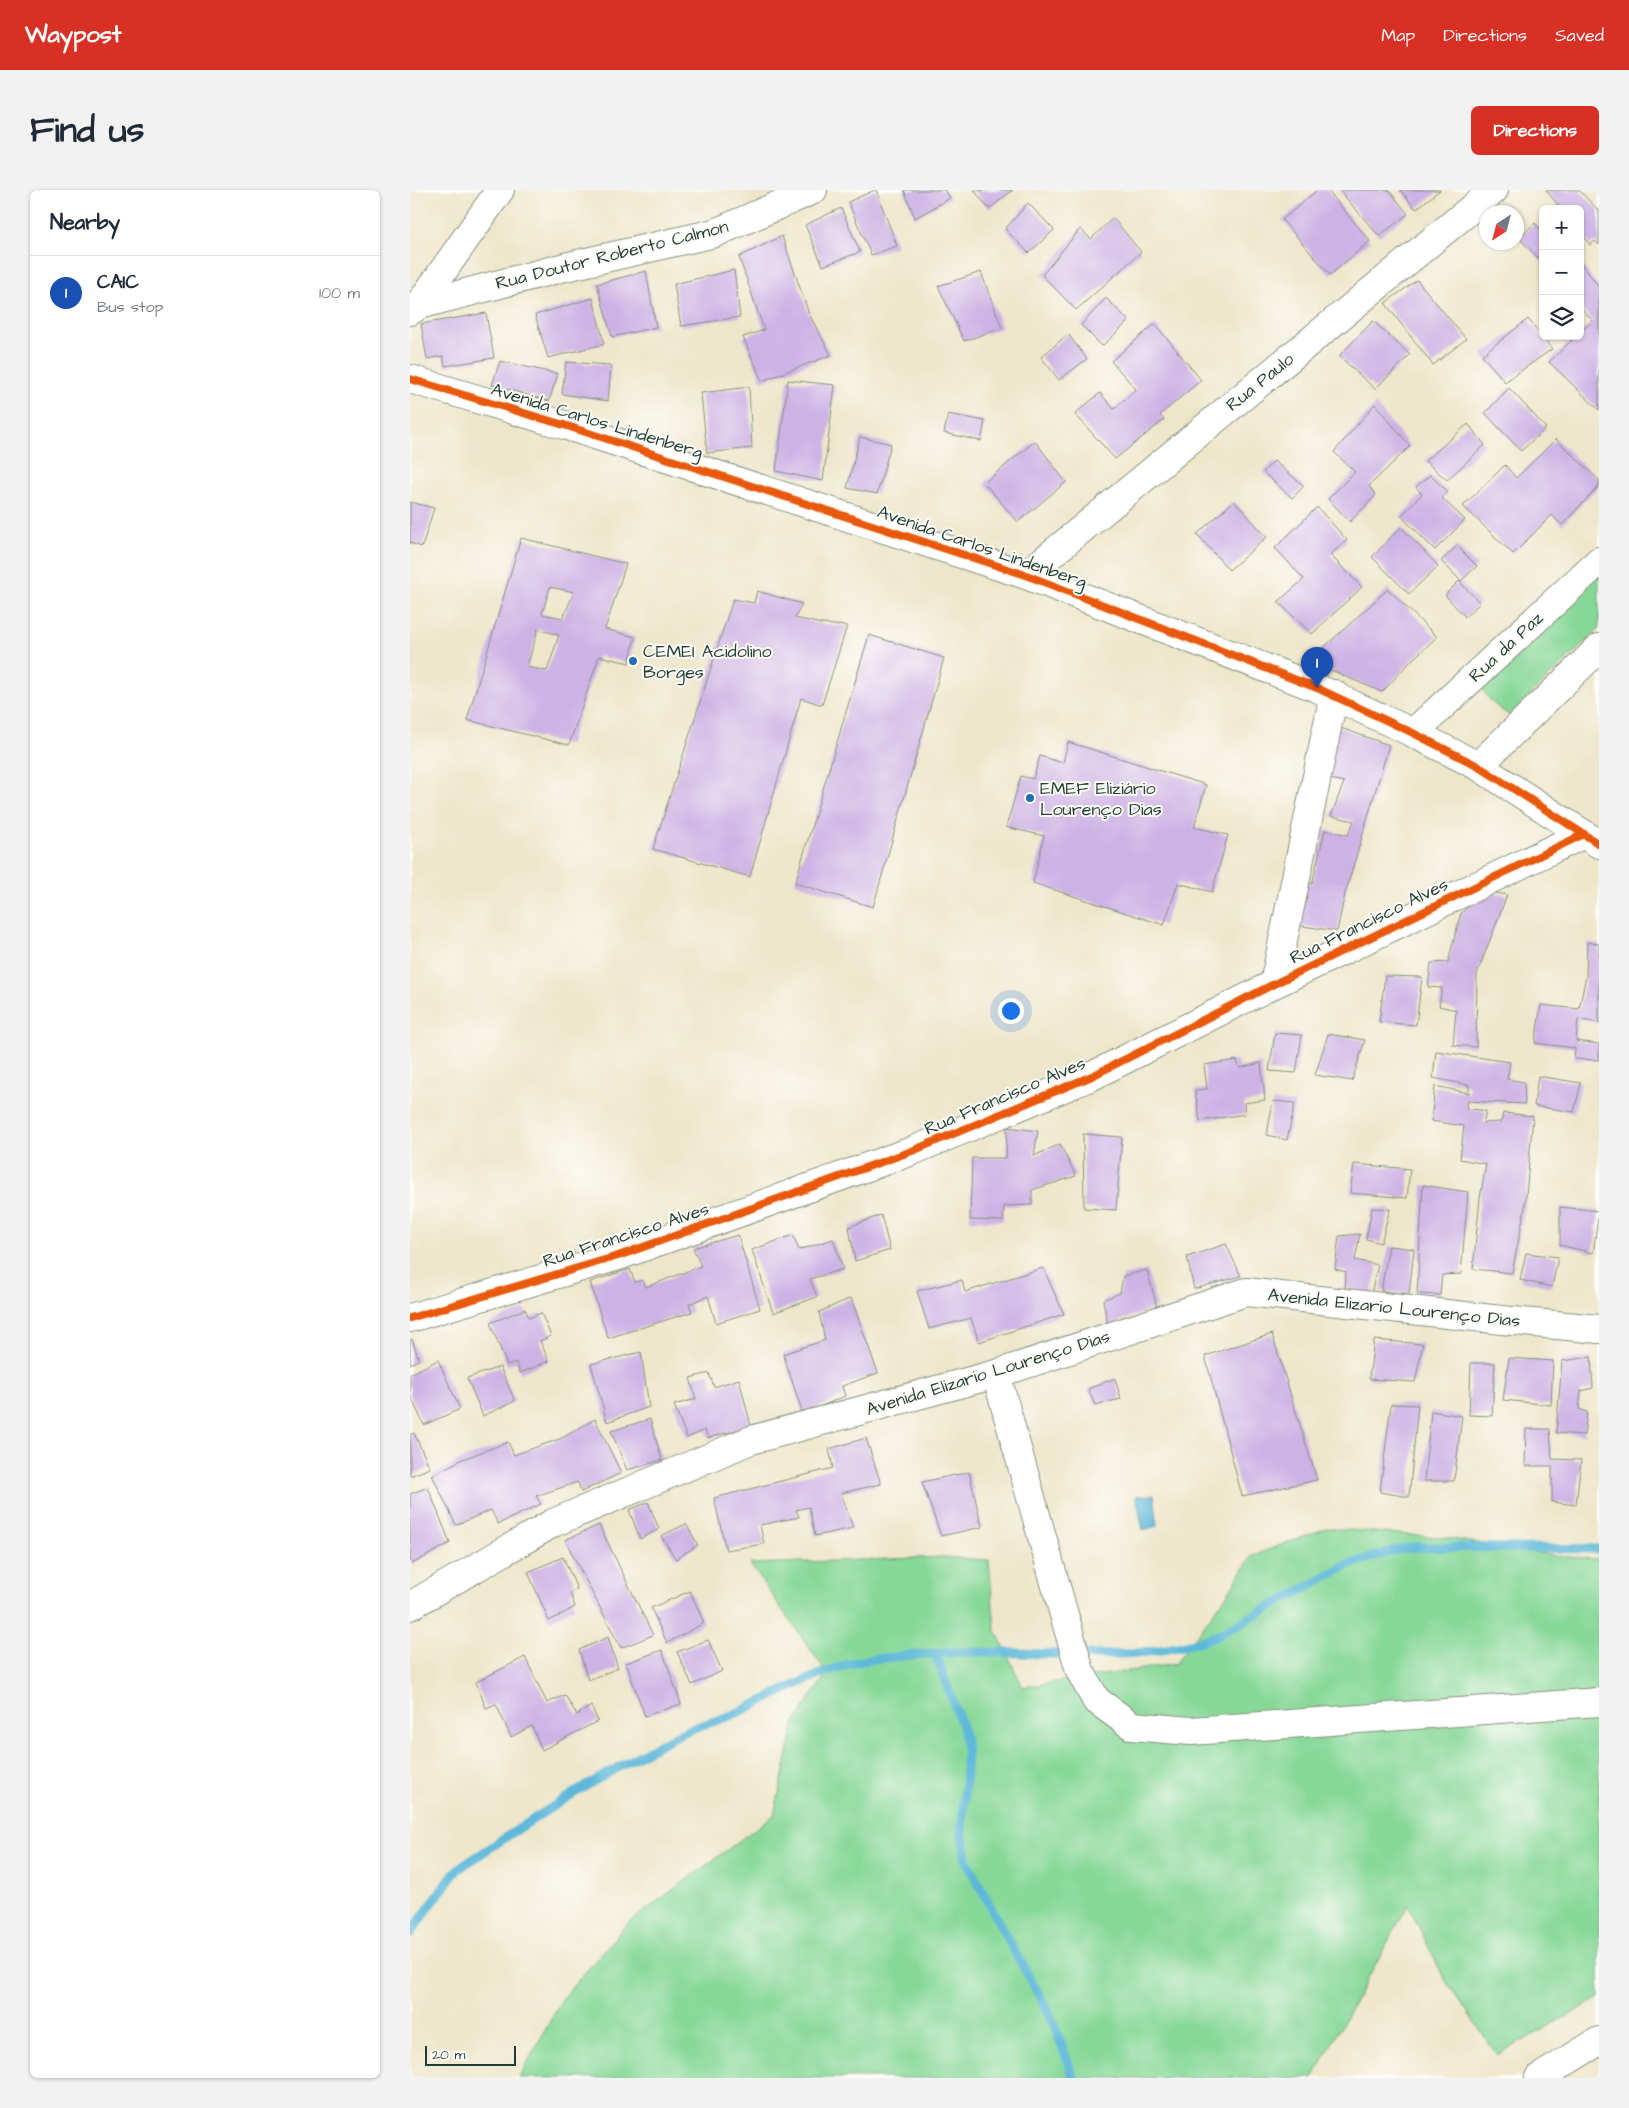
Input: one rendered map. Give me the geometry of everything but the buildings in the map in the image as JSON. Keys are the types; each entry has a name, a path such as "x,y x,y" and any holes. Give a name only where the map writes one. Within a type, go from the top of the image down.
{"street":[{"path":"414,308 500,190"},
{"name":"Rua Doutor Roberto Calmon","path":"414,308 565,267 715,233 813,190"},
{"name":"Rua Paulo","path":"1026,575 1494,190"},
{"name":"Avenida Carlos Lindenberg","path":"410,379 564,425 1026,575 1334,694 1478,766 1592,839"},
{"name":"Rua da Paz","path":"1413,732 1599,561"},
{"path":"1478,766 1599,648"},
{"path":"1274,984 1334,694"},
{"name":"Rua Francisco Alves","path":"410,1318 618,1256 912,1151 1092,1076 1274,984 1592,839"},
{"name":"Avenida Elizario Lourenço Dias","path":"412,1600 553,1523 752,1440 996,1374 1246,1292 1599,1329"},
{"path":"996,1374 1080,1671 1096,1700 1132,1726 1191,1731 1599,1702"},
{"path":"1539,2078 1599,2041"}],"green space":[{"path":"1599,573 1599,629 1509,715 1488,698 1480,683"},
{"path":"1326,1528 1446,1538 1557,1556 1599,1559 1599,1998 1497,2055 1444,1978 1408,1905 1313,2078 519,2078 562,1999 627,1924 774,1815 795,1722 827,1673 750,1564 943,1557 989,1560 995,1629 1023,1687 1175,1664 1226,1596 1252,1556"}],"water":[{"path":"1154,1495 1158,1526 1143,1530 1136,1496"}],"waterway":[{"path":"410,1934 454,1873 516,1830 570,1796 625,1763 682,1733 732,1715 806,1680 840,1667 875,1659 938,1653 1099,1655 1160,1650 1218,1635 1348,1565 1395,1550 1415,1547 1599,1549"},
{"path":"935,1653 963,1729 967,1753 962,1829 966,1860 1050,2014 1074,2078"}],"cycle path":[{"path":"410,379 564,425 1026,575 1317,688 1478,766 1599,844"},
{"path":"410,1318 618,1256 912,1151 1092,1076 1274,984 1584,834"}],"place":[{"name":"CEMEI Acidolino Borges","path":"633,661"},
{"name":"CAIC","path":"1317,688"},
{"name":"EMEF Eliziário Lourenço Dias","path":"1030,798"}]}
